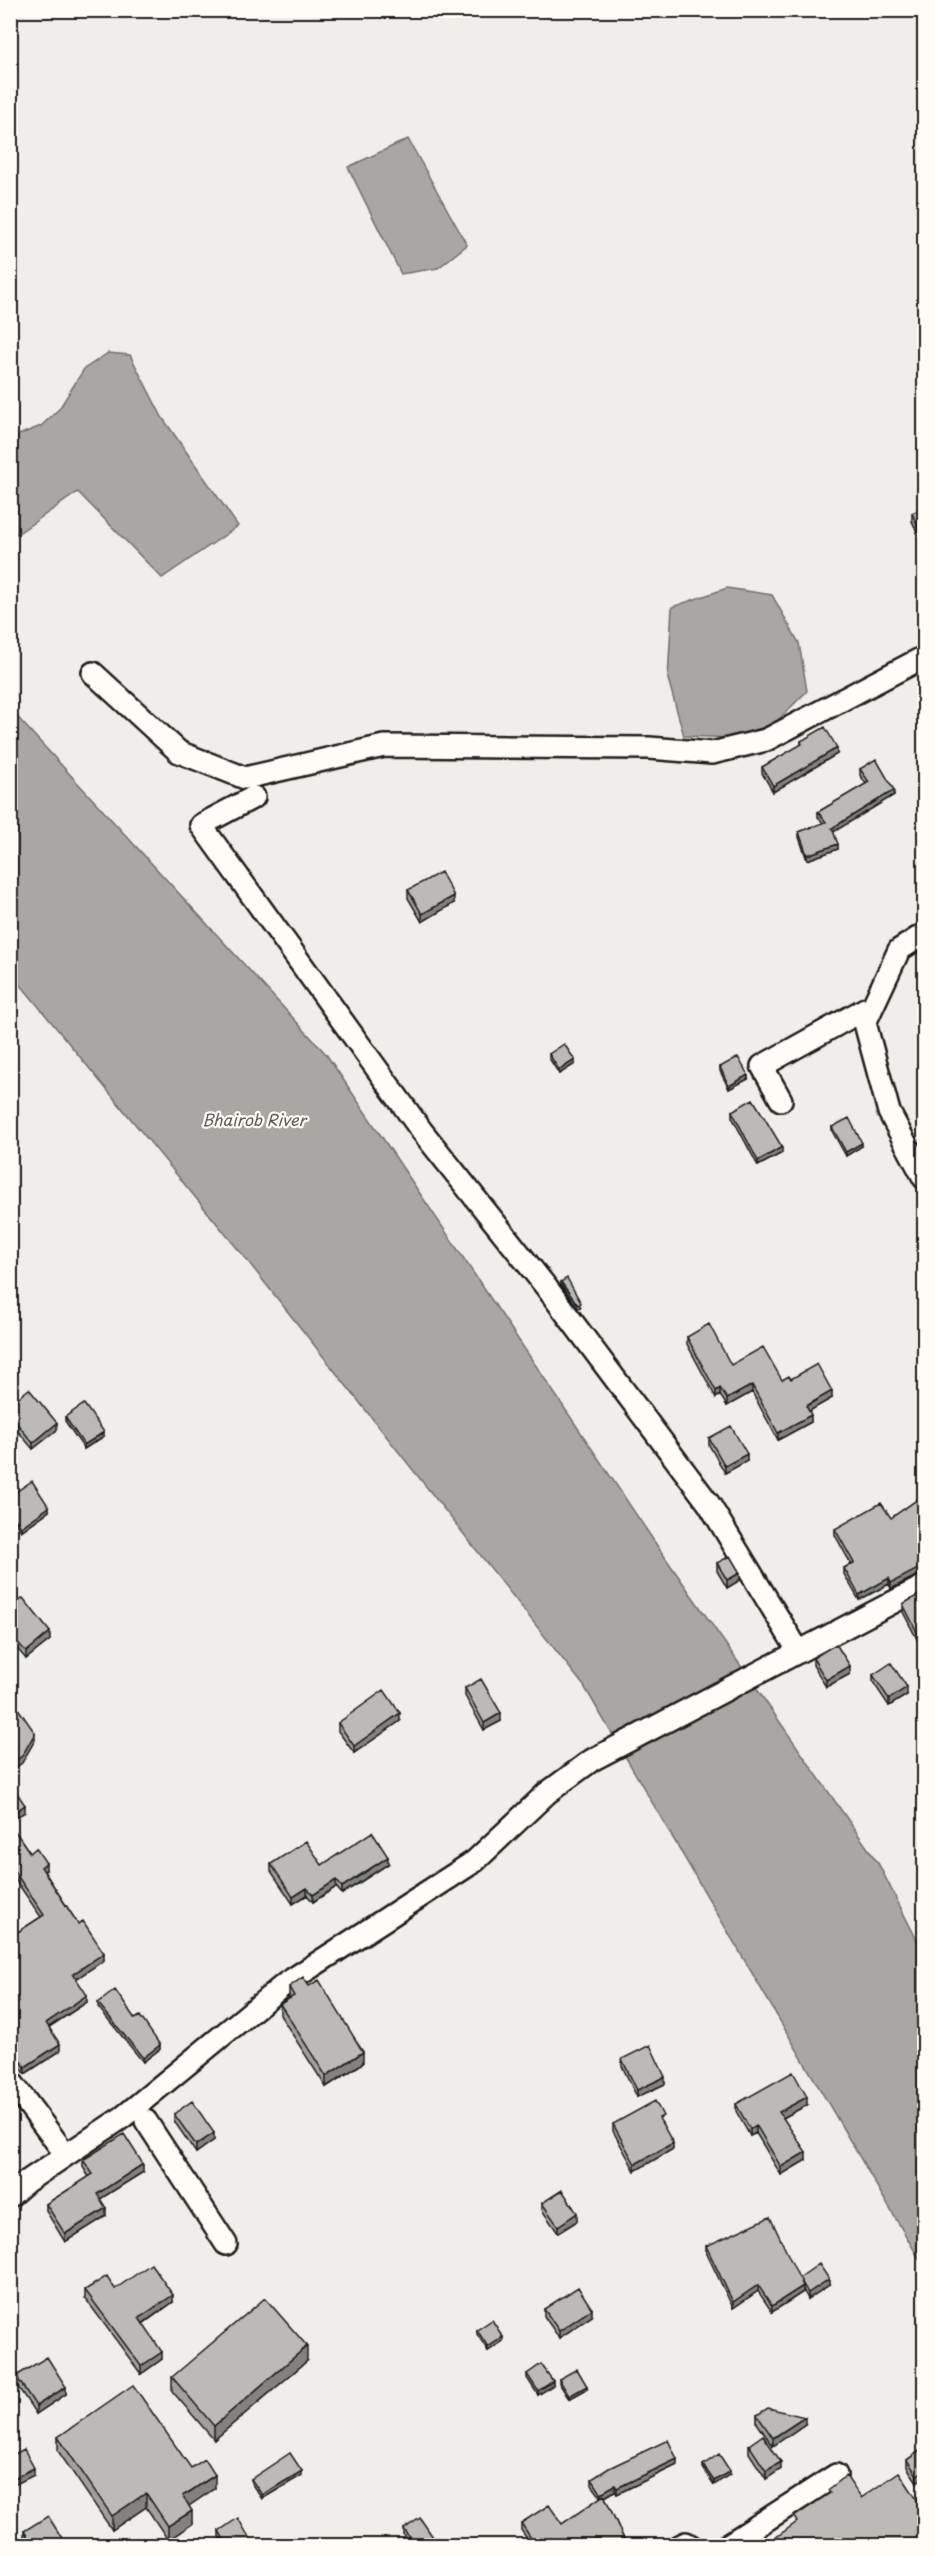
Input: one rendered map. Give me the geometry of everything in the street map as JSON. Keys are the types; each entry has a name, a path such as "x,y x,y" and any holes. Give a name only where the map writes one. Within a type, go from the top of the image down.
{"street":[{"path":"93,673 179,752 245,778 384,746 649,748 712,753 766,740 924,657"},
{"path":"255,797 201,825 421,1130 547,1288 709,1504 800,1652"},
{"path":"924,934 899,950 865,1023 889,1112 924,1178"},
{"path":"781,1100 762,1066 865,1009"},
{"path":"10,2196 26,2182 123,2117 285,1984 475,1861 547,1793 592,1760 924,1586"},
{"path":"10,2080 66,2155"},
{"path":"146,2121 226,2244"},
{"path":"726,2546 836,2475"},
{"path":"680,2546 686,2543 692,2546"}],"water":[{"path":"408,139 467,245 438,268 401,274 348,167"},
{"path":"108,353 130,355 162,417 238,526 162,578 78,492 17,534 11,526 11,438 41,426 59,409 84,369"},
{"path":"727,588 772,595 799,643 807,691 775,723 733,738 684,736 668,679 672,607"},
{"name":"Bhairob River","path":"10,709 326,1054 660,1550 878,1863 924,1954 924,2267 584,1686 246,1259 11,973"}],"building":[{"path":"924,508 924,535 922,535 912,513"},
{"path":"825,727 837,748 773,786 762,767 802,744 801,741"},
{"path":"876,759 894,790 832,828 838,844 807,855 799,832 826,822 818,812 869,782 860,769"},
{"path":"441,872 454,896 422,914 408,890"},
{"path":"924,959 924,973 920,961"},
{"path":"564,1044 575,1060 559,1070 549,1054"},
{"path":"738,1057 748,1075 729,1086 720,1067"},
{"path":"753,1099 782,1147 758,1161 732,1111"},
{"path":"849,1118 862,1143 846,1152 832,1127"},
{"path":"567,1278 581,1303 578,1305 561,1282"},
{"path":"709,1324 731,1365 763,1347 782,1380 789,1376 791,1379 817,1364 832,1391 806,1406 811,1415 778,1433 752,1385 727,1399 720,1388 716,1391 687,1337"},
{"path":"29,1389 57,1423 33,1443 15,1421 10,1425 10,1404"},
{"path":"84,1404 104,1432 84,1445 65,1417"},
{"path":"731,1426 747,1454 725,1466 709,1438"},
{"path":"32,1481 49,1507 21,1527 10,1512 10,1496"},
{"path":"924,1495 924,1561 918,1564 920,1568 891,1583 889,1578 859,1595 844,1568 854,1563 835,1529 881,1503 891,1518"},
{"path":"730,1556 740,1573 727,1580 717,1563"},
{"path":"924,1592 924,1638 921,1640 903,1604"},
{"path":"23,1598 50,1632 26,1652 10,1633 10,1608"},
{"path":"836,1644 850,1666 826,1680 813,1658"},
{"path":"891,1663 907,1687 889,1699 873,1675"},
{"path":"481,1679 501,1713 484,1723 465,1688"},
{"path":"384,1690 400,1713 354,1746 338,1723"},
{"path":"15,1704 35,1733 22,1756 11,1764 10,1708"},
{"path":"13,1787 25,1805 10,1815 10,1789"},
{"path":"10,1824 30,1853 36,1848 46,1863 41,1867 78,1924 83,1921 104,1953 73,1974 87,1995 46,2023 60,2044 25,2067 10,2046 10,1996 14,1993 10,1988 10,1937 44,1915 10,1865"},
{"path":"372,1832 388,1857 342,1887 336,1880 313,1895 307,1888 293,1897 271,1864 306,1841 322,1865"},
{"path":"303,1977 309,1986 319,1980 363,2052 326,2076 280,2004 294,1996 289,1987"},
{"path":"115,1990 135,2019 140,2016 160,2045 143,2058 98,2003"},
{"path":"650,2045 665,2077 637,2090 622,2059"},
{"path":"793,2072 807,2097 779,2112 806,2152 781,2167 756,2125 750,2129 736,2104"},
{"path":"192,2101 214,2133 196,2145 174,2114"},
{"path":"655,2101 663,2116 659,2118 673,2143 635,2164 613,2124"},
{"path":"124,2134 143,2164 97,2194 106,2208 65,2234 46,2204 93,2174 83,2160"},
{"path":"562,2190 577,2213 558,2226 542,2203"},
{"path":"770,2217 799,2278 819,2264 829,2279 808,2293 800,2279 803,2286 772,2306 758,2285 733,2302 706,2246"},
{"path":"151,2264 173,2295 139,2318 162,2352 141,2366 85,2290 107,2276 115,2289"},
{"path":"578,2287 592,2309 559,2331 544,2309"},
{"path":"265,2298 307,2346 214,2426 172,2377"},
{"path":"492,2320 503,2337 488,2347 477,2330"},
{"path":"47,2357 66,2387 36,2406 16,2376"},
{"path":"541,2364 553,2381 538,2391 527,2374"},
{"path":"577,2369 587,2386 569,2396 559,2379"},
{"path":"133,2385 191,2468 205,2459 215,2475 183,2496 192,2511 168,2526 146,2493 112,2516 58,2437"},
{"path":"768,2408 805,2417 773,2438 757,2415"},
{"path":"763,2435 781,2462 766,2471 749,2445"},
{"path":"668,2440 677,2459 617,2488 615,2485 601,2493 592,2479 609,2468"},
{"path":"10,2447 15,2454 24,2449 34,2468 10,2480"},
{"path":"924,2448 924,2470 917,2475 907,2460"},
{"path":"290,2453 302,2471 262,2495 251,2479"},
{"path":"719,2454 730,2471 714,2481 703,2465"},
{"path":"899,2472 922,2507 918,2510 924,2522 924,2546 764,2546 797,2522 794,2517 830,2493 828,2490 846,2476 861,2498"},
{"path":"604,2495 627,2546 536,2546 521,2523 549,2505 562,2524"},
{"path":"48,2516 67,2546 33,2546 24,2531"},
{"path":"238,2518 254,2546 228,2546 219,2531"},
{"path":"420,2518 439,2546 407,2546 413,2542 404,2529"}]}
